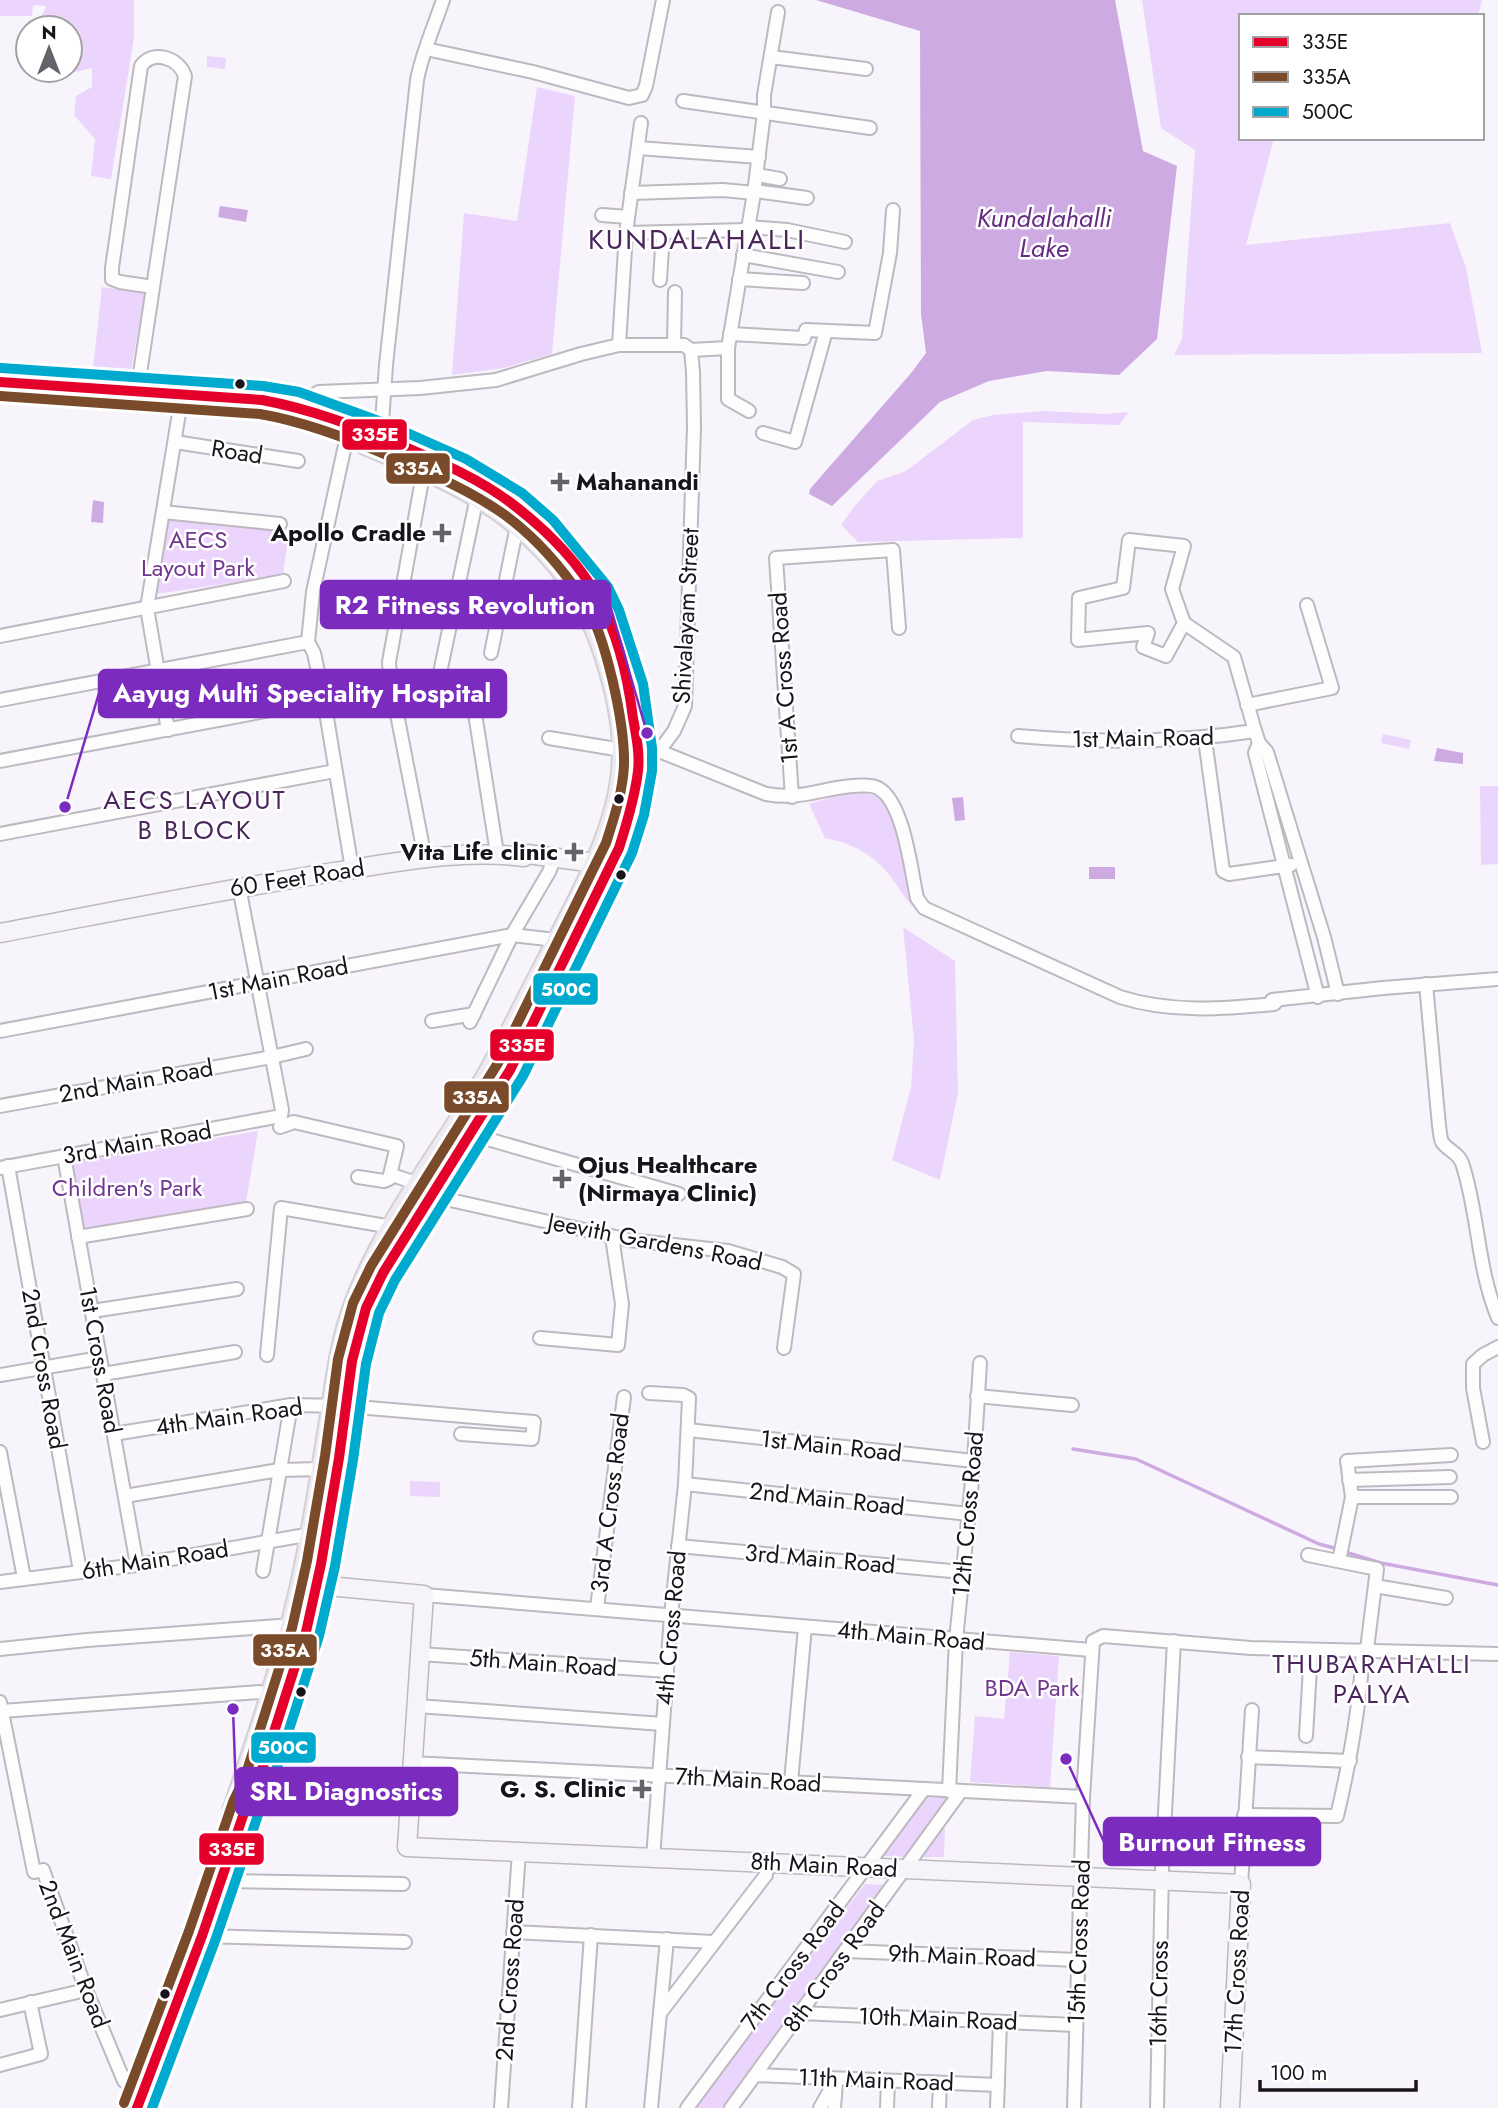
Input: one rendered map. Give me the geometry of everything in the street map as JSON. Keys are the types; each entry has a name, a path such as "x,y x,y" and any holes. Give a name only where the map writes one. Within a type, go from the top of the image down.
{"main road":[{"path":"0,382 262,400 427,470 477,496 517,526 554,561 572,584 593,621 638,770 630,812 619,848 510,1070 470,1133 392,1227 369,1268 353,1308 340,1356 339,1458 306,1632 258,1782 246,1807 202,1936 137,2108"},
{"path":"0,395 293,413 381,437 422,453 484,485 519,508 563,551 596,594 615,638 629,686 630,750 622,766 612,813 593,867 366,1308 321,1469 310,1537 270,1695 197,1917 124,2108"}],"street":[{"path":"381,437 417,80 443,0"},
{"path":"426,48 533,72 629,98 642,95 646,86 663,0"},
{"path":"749,411 728,399 728,348 755,192 764,95 778,12"},
{"path":"137,393 185,76 182,66 175,61 153,57 146,59 141,66 112,279 153,287"},
{"path":"771,57 866,69"},
{"path":"683,101 870,128"},
{"path":"619,345 626,233 641,123"},
{"path":"638,148 759,157"},
{"path":"757,175 780,178"},
{"path":"631,193 723,190 807,198"},
{"path":"730,334 804,338 806,330 875,333 890,253 893,210"},
{"path":"602,215 628,217"},
{"path":"626,233 787,230 845,242"},
{"path":"660,279 663,232"},
{"path":"743,255 838,272"},
{"path":"739,279 803,283"},
{"path":"674,345 675,292"},
{"path":"763,433 795,442 826,331"},
{"path":"293,413 319,392 420,388 496,380 619,345 684,345 691,350 728,348"},
{"name":"Shivalayam Street","path":"659,751 674,731 685,706 693,466 691,350"},
{"path":"167,730 147,607 180,407"},
{"path":"347,436 313,593 307,642 314,653 324,700 352,869"},
{"name":"Road","path":"175,442 298,461"},
{"path":"425,858 389,662 422,480 427,470"},
{"path":"437,687 477,496"},
{"path":"163,512 280,524"},
{"path":"491,653 517,526"},
{"path":"1184,623 1166,656 1143,647 1148,633 1078,640 1079,598 1123,588 1129,540 1184,546 1172,589 1184,623 1234,657 1257,737 1267,752 1299,863 1324,937 1338,993"},
{"name":"1st A Cross Road","path":"792,797 776,558 893,550 899,628"},
{"path":"0,636 284,581"},
{"path":"1247,705 1332,688 1307,605"},
{"path":"0,699 307,642"},
{"path":"0,761 324,700"},
{"path":"473,701 497,853"},
{"name":"1st Main Road","path":"1018,736 1079,741 1151,742 1257,737"},
{"path":"1257,737 1255,753 1318,997"},
{"path":"549,738 630,750 659,751 766,794 792,797 852,786 878,788 897,811 917,898 924,908 1120,997 1159,1006 1162,1003 1277,1002 1338,993 1498,979"},
{"path":"1205,738 1223,871 1228,874 1283,868 1299,863"},
{"path":"0,834 335,771"},
{"name":"60 Feet Road","path":"0,933 240,887 425,858 497,853 524,857 527,854 593,867"},
{"path":"432,1021 472,1018 512,935 554,861"},
{"path":"240,887 282,1110 277,1123"},
{"name":"1st Main Road","path":"0,1031 512,935 556,942"},
{"path":"1426,984 1439,1126 1443,1142 1462,1161 1469,1186 1487,1292 1498,1318"},
{"name":"2nd Main Road","path":"0,1105 306,1049"},
{"name":"3rd Main Road","path":"4,1167 294,1122 397,1146 392,1175"},
{"path":"470,1133 679,1194"},
{"name":"1st Cross Road","path":"64,1156 137,1564"},
{"name":"2nd Cross Road","path":"4,1167 44,1368 80,1571"},
{"path":"358,1177 384,1181 392,1175"},
{"name":"Jeevith Gardens Road","path":"392,1175 464,1203 612,1237 728,1251 782,1267 794,1274 784,1348"},
{"path":"267,1355 281,1208 392,1227"},
{"path":"78,1237 247,1209"},
{"path":"540,1338 618,1345 622,1304 612,1237"},
{"path":"92,1311 237,1289"},
{"path":"1483,1442 1473,1388 1473,1364 1498,1347"},
{"path":"103,1374 235,1352"},
{"path":"0,1376 100,1358"},
{"name":"12th Cross Road","path":"955,1791 956,1640 981,1396 980,1363"},
{"name":"4th Cross Road","path":"649,1393 689,1398 685,1485 671,1616 653,1858"},
{"path":"981,1396 1072,1405"},
{"name":"3rd A Cross Road","path":"597,1608 624,1397"},
{"path":"263,1571 291,1405"},
{"name":"4th Main Road","path":"114,1434 291,1405 338,1406 534,1422 532,1439 461,1434"},
{"name":"1st Main Road","path":"688,1430 974,1461"},
{"path":"0,1452 24,1578"},
{"path":"1341,1554 1352,1497 1347,1461 1451,1455"},
{"path":"125,1496 279,1470 321,1469"},
{"path":"1349,1480 1450,1477"},
{"name":"2nd Main Road","path":"685,1485 969,1514"},
{"path":"1352,1497 1451,1497"},
{"name":"6th Main Road","path":"0,1582 137,1564 300,1536 310,1537"},
{"name":"3rd Main Road","path":"678,1546 962,1572"},
{"path":"1244,1815 1337,1816 1350,1761 1377,1569 1341,1554 1308,1555"},
{"name":"4th Main Road","path":"317,1585 1091,1650"},
{"path":"1374,1586 1446,1598"},
{"path":"412,1763 424,1595"},
{"path":"0,1649 278,1626 289,1628"},
{"path":"791,1782 805,1627"},
{"path":"1091,1650 1093,1641 1103,1636 1311,1650 1498,1654"},
{"name":"16th Cross","path":"1157,2108 1162,1881 1174,1641"},
{"name":"15th Cross Road","path":"1074,2108 1083,1797 1091,1650"},
{"path":"1306,1736 1311,1650"},
{"name":"5th Main Road","path":"420,1654 667,1671"},
{"path":"1,1706 260,1692 270,1695"},
{"name":"2nd Main Road","path":"1,1706 7,1773 34,1872 43,1870 86,1990 124,2081 133,2086"},
{"path":"416,1706 663,1724"},
{"name":"17th Cross Road","path":"1230,2108 1244,1815 1252,1710"},
{"path":"1248,1757 1350,1761"},
{"name":"7th Main Road","path":"412,1763 1083,1797"},
{"name":"8th Main Road","path":"412,1763 407,1847 1241,1884"},
{"name":"7th Cross Road","path":"687,2108 924,1789"},
{"name":"8th Cross Road","path":"731,2108 905,1869 955,1791"},
{"name":"2nd Cross Road","path":"501,2108 519,1852"},
{"path":"661,2012 766,1875 767,1863"},
{"path":"221,1881 403,1884"},
{"path":"513,1932 714,1942"},
{"path":"579,2108 591,1935"},
{"path":"202,1936 405,1942"},
{"path":"651,2108 667,1939"},
{"name":"9th Main Road","path":"845,1951 1078,1960"},
{"path":"0,2010 86,1990"},
{"path":"0,2065 41,2054 30,2002"},
{"name":"10th Main Road","path":"800,2013 1076,2025"},
{"path":"997,2108 1000,2022"},
{"name":"11th Main Road","path":"755,2075 998,2085"},
{"path":"820,2108 836,2079"},
{"path":"834,2108 836,2079"},
{"path":"887,2108 888,2081"},
{"path":"939,2108 940,2083"}],"green space":[{"path":"0,0 134,0 134,38 111,179 91,176 95,139 74,115 76,96 92,87 92,68 84,70 84,14 43,14 46,6 33,5 32,14 0,16"},
{"path":"1142,0 1482,0 1478,14 1239,14 1239,140 1273,140 1246,245 1450,223 1466,268 1482,353 1174,355 1182,339 1195,150 1161,128"},
{"path":"207,56 226,58 225,69 207,67"},
{"path":"537,87 575,96 552,354 504,368 452,375 464,213 517,221"},
{"path":"102,287 145,293 130,376 92,377"},
{"path":"1045,411 1104,414 1129,412 1119,425 1023,422 1023,538 858,542 841,525 877,481 906,471 973,420 993,415"},
{"name":"AECS Layout Park","path":"168,515 289,530 283,575 157,594"},
{"path":"1383,734 1411,740 1409,749 1381,743"},
{"path":"1480,786 1498,786 1498,864 1481,865"},
{"path":"852,791 879,796 895,814 914,908 878,862 853,847 825,838 809,804"},
{"path":"903,927 955,961 958,1093 940,1180 892,1160 911,1087 914,1040"},
{"name":"Children's Park","path":"258,1131 246,1202 82,1231 70,1163"},
{"path":"410,1481 440,1482 440,1497 410,1496"},
{"name":"BDA Park","path":"1010,1652 1059,1656 1050,1787 970,1782 975,1716 1004,1719"},
{"path":"925,1797 949,1798 905,1857 882,1856"},
{"path":"943,1828 944,1857 923,1857"},
{"path":"865,1884 888,1885 723,2108 694,2108"}],"water":[{"name":"Kundalahalli Lake","path":"816,0 1115,0 1143,151 1177,166 1157,339 1119,375 1047,371 989,381 940,402 832,506 809,494 810,489 926,353 921,314 920,31"},
{"path":"220,206 248,210 246,222 218,217"},
{"path":"93,500 104,502 103,523 91,522"},
{"path":"1437,748 1463,753 1463,764 1434,761"},
{"path":"963,797 965,820 955,821 952,798"},
{"path":"1089,867 1115,867 1115,879 1089,879"}],"waterway":[{"path":"1073,1449 1136,1459 1319,1544 1338,1549"},
{"path":"1345,1552 1381,1563 1498,1585"}],"transit line":[{"name":"500C","path":"1,368 263,386 299,392 387,424 466,459 522,493 553,520 608,587 619,610 643,684 652,748 652,771 644,815 632,853 523,1076 395,1280 379,1313 366,1364 335,1566 319,1636 271,1786 259,1812 215,1941 152,2108"},
{"name":"335E","path":"0,382 262,400 352,425 418,452 475,480 515,506 550,536 581,571 597,596 621,656 638,751 635,790 619,848 510,1070 383,1273 366,1308 352,1361 339,1458 306,1632 258,1782 246,1807 202,1936 137,2108"},
{"name":"335A","path":"0,396 278,417 363,445 479,498 505,515 538,544 584,601 607,657 618,704 623,748 622,785 606,843 498,1063 371,1266 353,1303 338,1359 325,1456 307,1561 292,1628 245,1777 233,1802 189,1931 124,2103"}],"place":[{"name":"Mahanandi","path":"560,482"},
{"name":"Apollo Cradle","path":"442,533"},
{"name":"R2 Fitness Revolution","path":"647,733"},
{"name":"Aayug Multi Speciality Hospital","path":"65,807"},
{"name":"Vita Life clinic","path":"574,852"},
{"name":"Ojus Healthcare (Nirmaya Clinic)","path":"562,1179"},
{"name":"SRL Diagnostics","path":"233,1709"},
{"name":"Burnout Fitness","path":"1066,1759"},
{"name":"G. S. Clinic","path":"642,1789"}],"district":[{"name":"KUNDALAHALLI","path":"697,239"},
{"name":"AECS LAYOUT B BLOCK","path":"195,815"},
{"name":"THUBARAHALLI PALYA","path":"1372,1679"}]}
